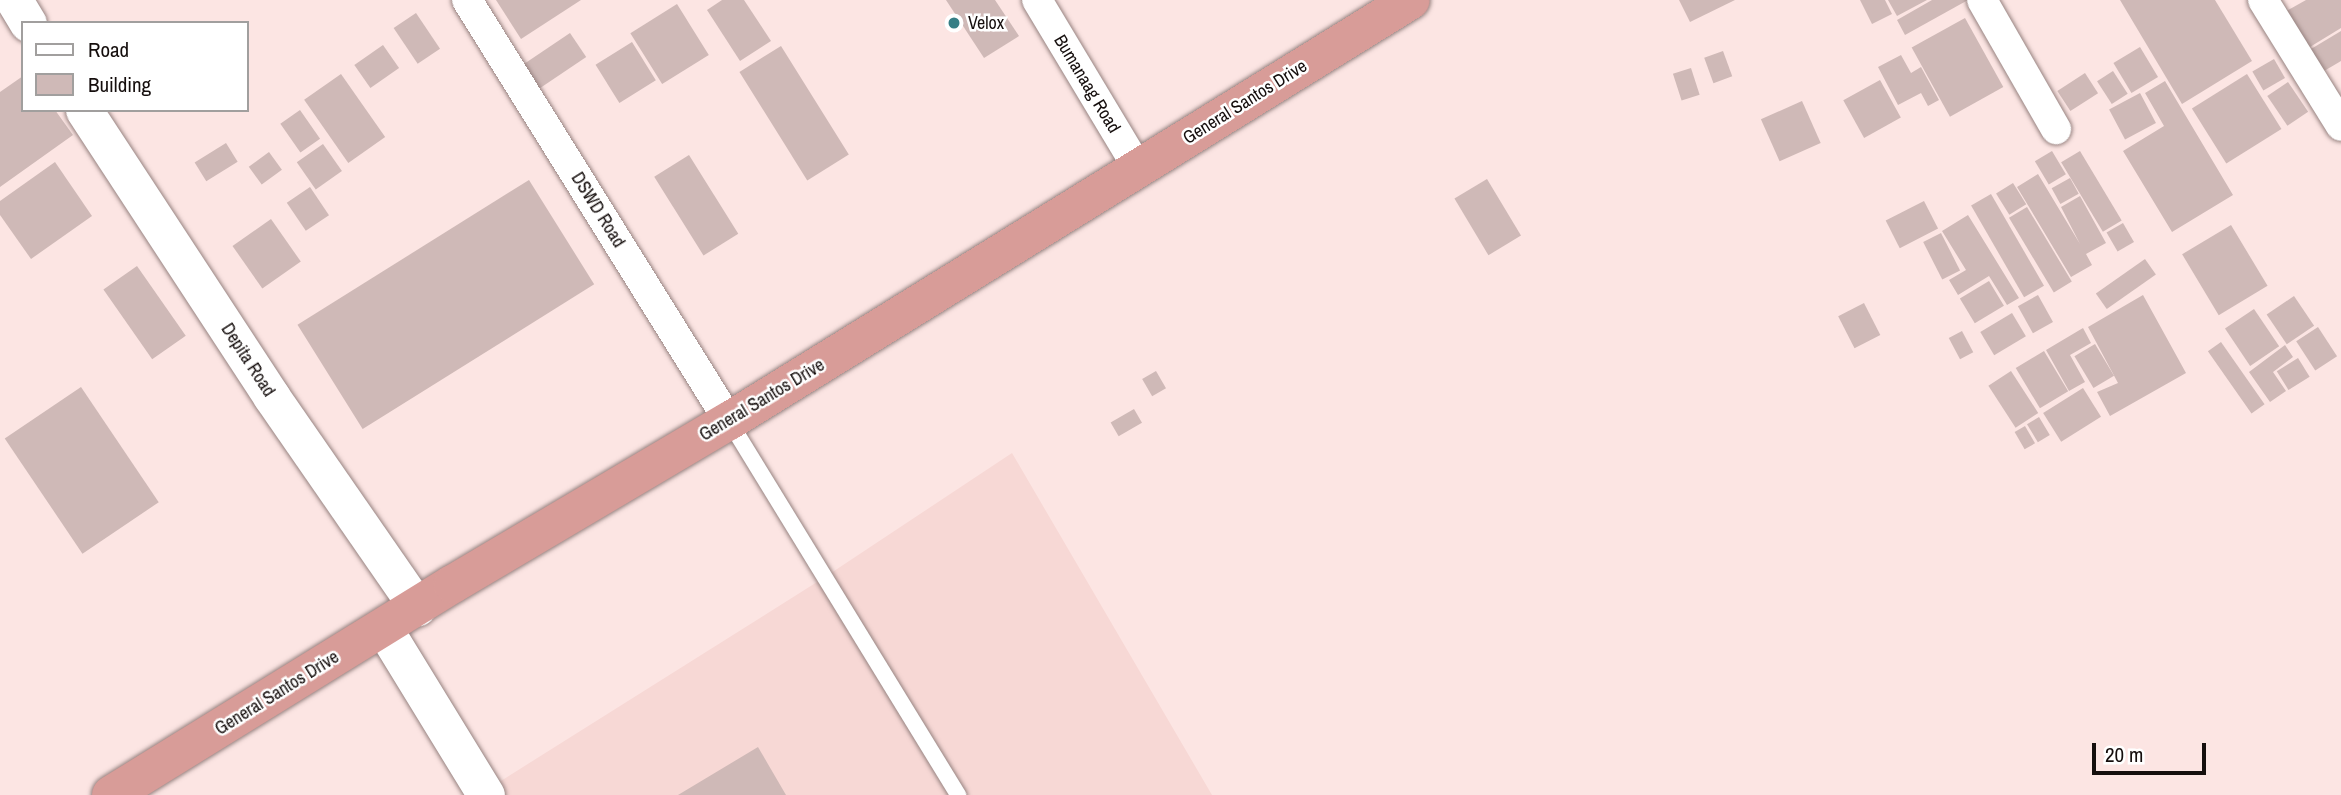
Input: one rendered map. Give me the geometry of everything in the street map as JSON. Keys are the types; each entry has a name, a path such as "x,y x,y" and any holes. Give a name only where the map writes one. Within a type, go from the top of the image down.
{"highway":[{"name":"General Santos Drive","path":"111,795 383,626 729,421 1411,0"}],"street":[{"path":"14,0 27,21"},
{"name":"DSWD Road","path":"467,0 729,421"},
{"name":"Bumanaag Road","path":"1037,0 1138,168"},
{"path":"1982,0 2056,129"},
{"path":"2263,0 2341,126"},
{"name":"Depita Road","path":"85,112 271,396 416,607"},
{"path":"383,626 486,795"}],"lane":[{"path":"729,421 958,795"}],"shaded area":[{"path":"1012,453 1212,795 503,795 496,784 825,577"}],"building":[{"path":"496,0 581,0 521,39"},
{"path":"722,0 744,0 771,41 740,61 707,10"},
{"path":"946,0 995,0 1019,36 984,58"},
{"path":"1679,0 1735,0 1690,22"},
{"path":"1860,0 1885,0 1892,14 1872,24"},
{"path":"1888,0 1927,0 1897,16"},
{"path":"1932,0 1968,0 1905,35 1897,20"},
{"path":"2120,0 2215,0 2252,61 2182,104"},
{"path":"2306,0 2341,0 2341,28 2305,50 2283,13"},
{"path":"677,4 709,55 662,84 630,33"},
{"path":"416,13 440,49 418,64 394,28"},
{"path":"1965,18 2003,87 1950,117 1912,48"},
{"path":"2341,31 2341,61 2319,74 2306,52"},
{"path":"570,33 586,57 536,91 520,67"},
{"path":"632,42 656,80 619,103 596,65"},
{"path":"383,45 399,68 370,88 354,65"},
{"path":"781,46 849,155 807,181 739,72"},
{"path":"2140,47 2158,77 2131,93 2113,63"},
{"path":"1723,51 1732,76 1713,83 1704,58"},
{"path":"1901,55 1911,73 1921,67 1939,100 1928,106 1921,93 1898,105 1878,67"},
{"path":"2274,59 2285,78 2263,91 2252,72"},
{"path":"1691,68 1700,95 1682,101 1673,74"},
{"path":"2113,71 2128,94 2112,104 2097,81"},
{"path":"2085,73 2098,93 2070,111 2057,91"},
{"path":"341,74 385,137 348,163 304,100"},
{"path":"2247,74 2281,129 2226,164 2192,108"},
{"path":"21,77 21,112 56,112 73,135 0,187 0,92"},
{"path":"1880,80 1901,118 1864,138 1843,100"},
{"path":"2165,81 2233,195 2172,232 2123,151 2164,126 2145,93"},
{"path":"2288,82 2308,112 2287,126 2267,96"},
{"path":"2140,93 2156,123 2125,139 2109,109"},
{"path":"1802,101 1821,143 1780,161 1761,119"},
{"path":"300,110 320,139 300,152 280,124"},
{"path":"226,143 238,162 206,181 195,163"},
{"path":"323,144 342,171 316,189 297,162"},
{"path":"2052,151 2066,174 2049,184 2035,161"},
{"path":"2080,151 2122,220 2103,232 2061,162"},
{"path":"269,152 282,170 262,184 249,167"},
{"path":"689,155 738,234 704,256 654,177"},
{"path":"55,162 92,216 31,259 0,215 0,201"},
{"path":"2038,174 2080,244 2061,207 2080,196 2106,243 2086,254 2092,265 2071,277 2017,187"},
{"path":"2070,178 2079,194 2060,204 2052,188"},
{"path":"1487,179 1521,236 1488,255 1454,199"},
{"path":"529,180 594,284 363,429 297,325"},
{"path":"2013,183 2026,204 2009,215 1996,194"},
{"path":"310,187 329,215 306,231 287,203"},
{"path":"1991,194 2044,286 2024,297 1971,206"},
{"path":"1924,201 1938,229 1900,248 1886,221"},
{"path":"2027,207 2072,282 2054,292 2009,218"},
{"path":"1968,215 2019,298 2007,305 1989,276 1958,295 1949,280 1966,270 1942,231"},
{"path":"271,219 301,262 262,289 232,246"},
{"path":"2123,223 2134,242 2118,252 2107,232"},
{"path":"2231,225 2268,286 2219,315 2182,254"},
{"path":"1941,233 1960,270 1942,280 1923,242"},
{"path":"2145,259 2156,275 2107,309 2096,293"},
{"path":"137,266 186,336 152,359 103,290"},
{"path":"1989,281 2004,306 1975,323 1960,299"},
{"path":"2038,295 2053,322 2033,333 2018,306"},
{"path":"2143,295 2186,373 2110,416 2097,392 2118,383 2088,327"},
{"path":"2294,296 2314,326 2287,344 2267,314"},
{"path":"1864,303 1880,335 1855,348 1838,316"},
{"path":"2254,309 2279,346 2250,366 2225,329"},
{"path":"2012,313 2026,336 1994,355 1980,332"},
{"path":"2318,327 2337,356 2315,371 2296,341"},
{"path":"2083,328 2091,343 2070,355 2085,382 2069,391 2046,350"},
{"path":"1962,331 1973,352 1960,359 1949,338"},
{"path":"2221,342 2265,404 2251,413 2208,351"},
{"path":"2095,344 2114,376 2093,388 2074,356"},
{"path":"2285,345 2293,357 2273,372 2286,391 2270,402 2249,372"},
{"path":"2044,351 2068,391 2040,408 2016,368"},
{"path":"2298,358 2310,377 2288,390 2277,371"},
{"path":"1156,371 1166,388 1152,396 1142,379"},
{"path":"2011,371 2038,413 2016,428 1988,386"},
{"path":"81,387 159,502 82,554 5,438"},
{"path":"2083,388 2101,417 2061,442 2043,413"},
{"path":"1134,409 1142,423 1119,436 1111,422"},
{"path":"2039,417 2050,435 2038,442 2027,424"},
{"path":"2025,426 2035,443 2025,449 2015,432"},
{"path":"758,747 786,795 678,795"}],"place":[{"name":"Velox","path":"954,23"}]}
